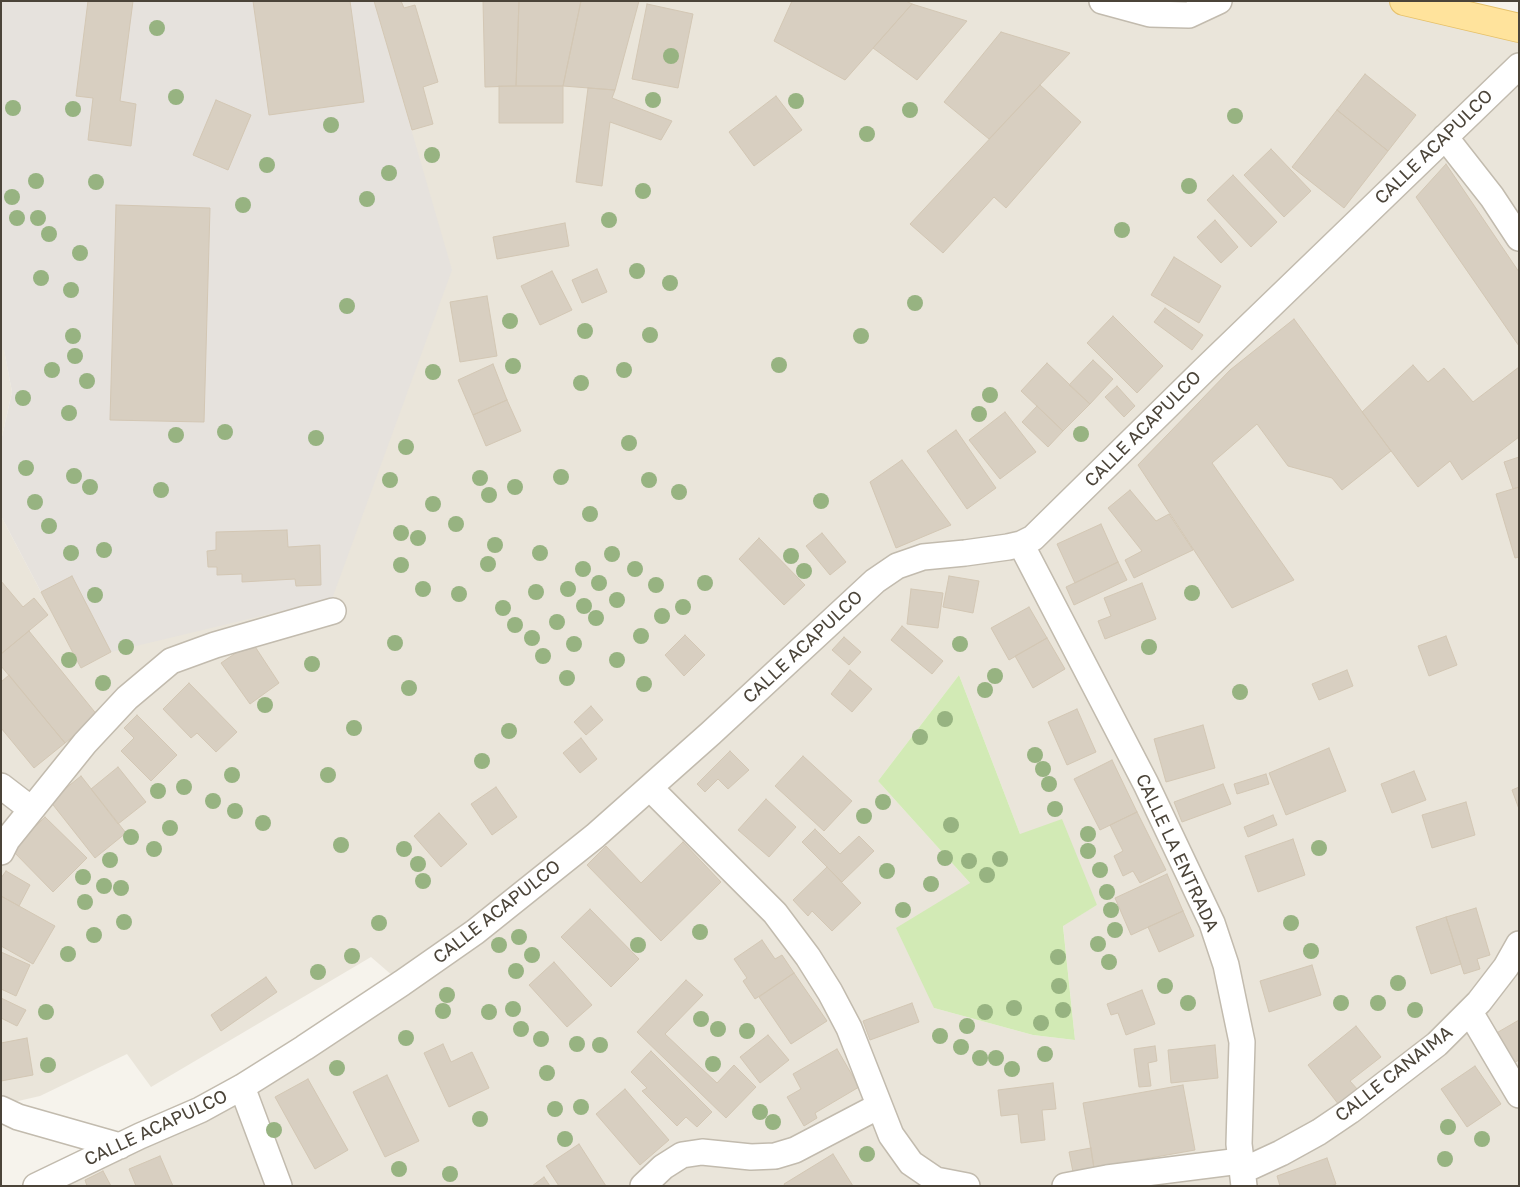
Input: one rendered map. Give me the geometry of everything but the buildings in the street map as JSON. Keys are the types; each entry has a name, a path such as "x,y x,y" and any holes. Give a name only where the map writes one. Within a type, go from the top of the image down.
{"main road":[{"path":"1404,1 1519,28"}],"street":[{"path":"1102,1 1150,14 1189,15 1219,1"},
{"name":"CALLE ACAPULCO","path":"36,1186 200,1110 242,1087 328,1032 474,932 594,836 650,788 875,581 897,566 923,557 965,553 1021,544 1033,538 1445,137 1515,74"},
{"path":"1445,137 1492,197 1519,238"},
{"name":"CALLE LA ENTRADA","path":"1021,544 1146,784 1212,923 1226,965 1242,1042 1240,1088 1242,1173"},
{"path":"1,852 7,840 86,743 127,698 171,662 215,645 334,611"},
{"path":"1,786 32,809"},
{"path":"650,788 775,913 808,957 830,992 849,1028 891,1135 911,1162 936,1180 967,1186"},
{"name":"CALLE CANAIMA","path":"1065,1186 1107,1178 1242,1173 1282,1153 1319,1132 1350,1111 1437,1044 1470,1012 1506,967 1519,944"},
{"path":"1470,1012 1519,1094"},
{"path":"242,1087 279,1186"},
{"path":"643,1186 663,1167 682,1155 702,1152 751,1157 775,1156 795,1150 879,1106"},
{"path":"1,1109 18,1117 120,1146"}],"shaded area":[{"path":"1,1 374,1 452,270 332,599 111,652 81,668 1,516 1,441 12,392 4,350 1,350"},
{"path":"374,1 1102,1 1150,14 1219,1 1403,1 1519,28 1519,1186 36,1186 120,1146 401,983 371,957 151,1087 127,1054 40,1096 1,1105 1,516 81,668 111,652","holes":["959,675 1020,834 1097,905 1063,925 1075,1040 1033,1035 934,1008 970,883 878,781"]},
{"path":"4,349 12,392 1,441 1,350"}],"green space":[{"path":"959,675 1020,834 1062,819 1097,905 1063,926 1075,1040 1033,1035 934,1008 896,928 970,883 878,781"}]}
